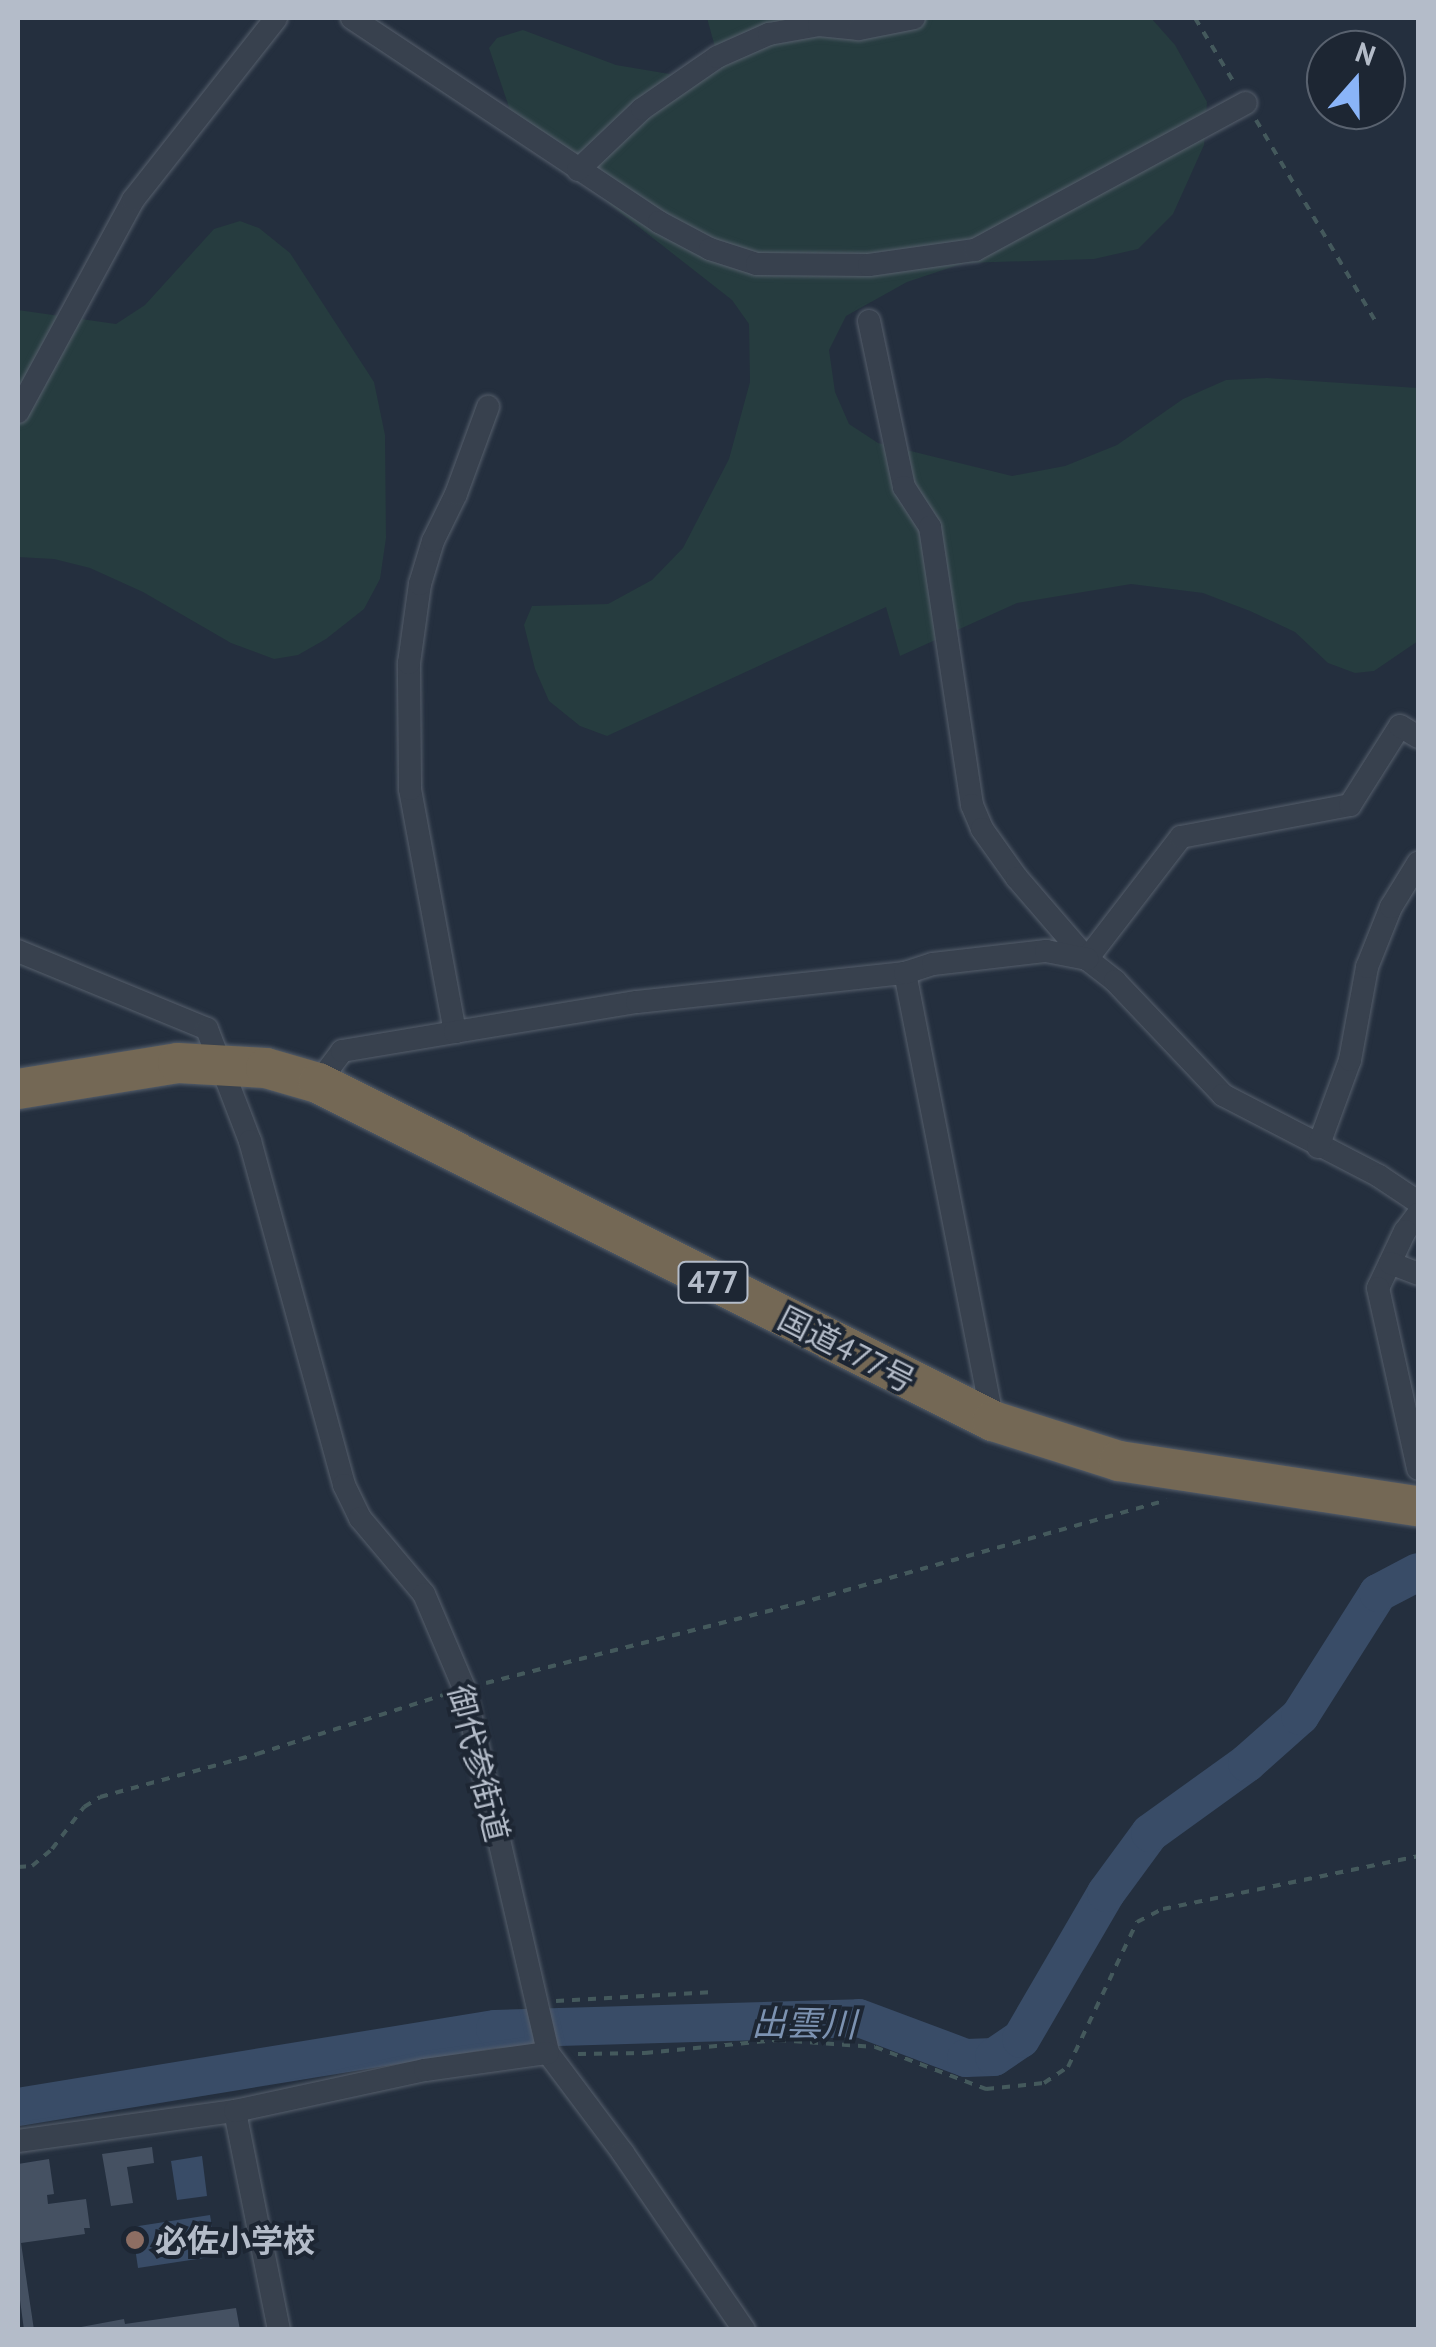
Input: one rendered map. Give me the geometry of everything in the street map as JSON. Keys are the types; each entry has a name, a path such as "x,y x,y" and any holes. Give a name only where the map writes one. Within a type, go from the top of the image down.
{"highway":[{"name":"国道477号","path":"18,1090 120,1069 222,1062 266,1068 318,1083 993,1421 1119,1461 1418,1506"}],"street":[{"path":"18,412 133,200 276,18"},
{"path":"352,18 578,170 710,249 756,264 869,265 976,250 1246,103"},
{"path":"578,170 642,109 717,57 769,34 818,25 859,29 914,18"},
{"path":"869,321 904,487 930,527 972,805 982,830 1016,878 1088,959 1115,981 1223,1094 1379,1176 1418,1202"},
{"path":"455,1032 410,789 409,663 420,584 433,541 456,494 488,407"},
{"path":"1088,959 1181,838 1350,805 1400,726 1418,737"},
{"path":"1318,1147 1350,1060 1367,968 1391,907 1418,863"},
{"name":"御代参街道","path":"18,952 206,1029 250,1141 344,1485 360,1518 424,1594 464,1688 547,2046 744,2330"},
{"path":"318,1083 342,1051 637,1002 904,973 933,964 1046,952 1088,959"},
{"path":"904,973 993,1421"},
{"path":"1418,1214 1378,1288 1418,1469"},
{"path":"1390,1263 1418,1274"},
{"path":"18,2141 234,2111 547,2046"},
{"path":"234,2111 280,2330"}],"path":[{"path":"1195,18 1377,324"},
{"path":"18,1867 32,1866 52,1849 84,1807 100,1797 256,1754 464,1688 797,1604 936,1561 1011,1546 1167,1500 1186,1474"},
{"path":"547,2046 646,2054 778,2040 875,2047 986,2090 1044,2083 1068,2068 1136,1922 1163,1909 1418,1856"},
{"path":"538,2003 714,1992"}],"green space":[{"path":"707,18 1151,18 1175,45 1207,102 1204,145 1173,214 1138,249 1094,259 964,263 907,282 846,316 829,350 835,392 849,424 878,443 1012,476 1065,466 1117,445 1183,399 1226,380 1267,378 1418,388 1418,641 1374,671 1355,673 1328,663 1295,632 1250,611 1203,593 1131,584 1017,603 900,656 886,607 607,736 580,726 549,701 535,669 524,625 532,606 608,604 652,580 683,548 729,459 750,382 749,324 732,300 612,206 510,110 489,48 497,38 523,30 616,65 699,79 721,69"},
{"path":"240,221 259,228 290,253 374,382 385,435 386,538 380,579 364,609 326,639 298,655 274,659 231,643 143,592 90,568 54,559 18,557 18,310 116,324 145,305 214,229"}],"water":[{"path":"202,2156 207,2196 177,2200 171,2161"},
{"path":"210,2215 217,2256 138,2268 132,2227"}],"building":[{"path":"152,2147 154,2163 127,2167 133,2203 111,2206 102,2154"},
{"path":"49,2159 54,2194 47,2195 48,2204 86,2199 90,2228 84,2228 85,2234 21,2243 34,2330 24,2330 18,2285 18,2164"},
{"path":"236,2308 240,2330 65,2330 124,2319 125,2324"}],"waterway":[{"name":"出雲川","path":"18,2107 495,2029 859,2018 966,2058 994,2057 1021,2039 1106,1893 1150,1833 1247,1763 1300,1716 1378,1593 1418,1572"}],"place":[{"name":"必佐小学校","path":"135,2240"}]}
